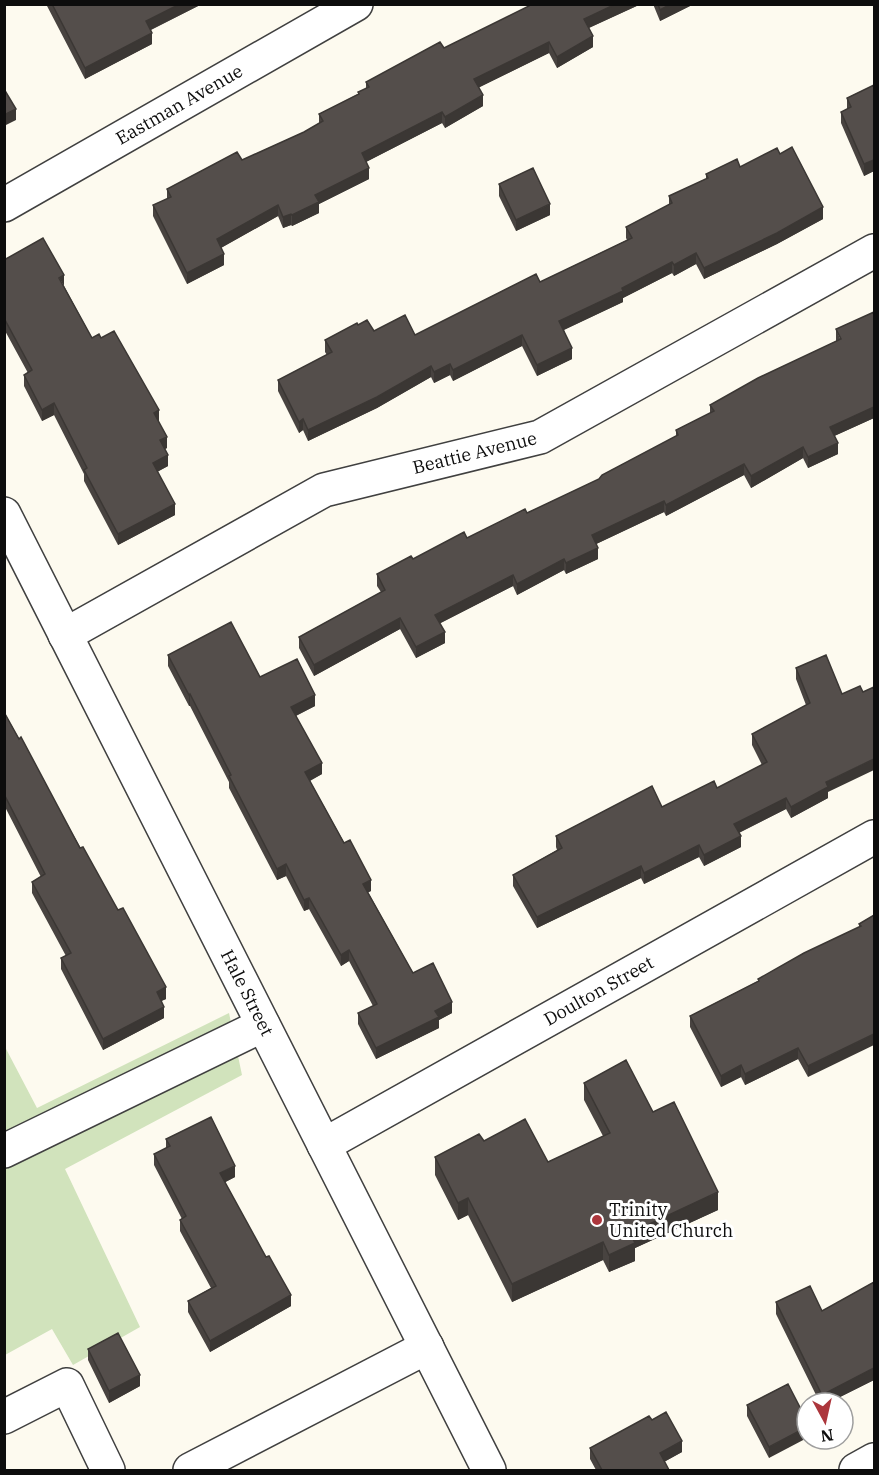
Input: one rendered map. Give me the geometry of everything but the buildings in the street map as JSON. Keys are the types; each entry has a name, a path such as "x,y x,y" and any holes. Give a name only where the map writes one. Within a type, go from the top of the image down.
{"street":[{"name":"Eastman Avenue","path":"4,205 356,4"},
{"name":"Beattie Avenue","path":"65,635 324,490 540,437 874,251"},
{"name":"Hale Street","path":"4,514 489,1470"},
{"name":"Doulton Street","path":"324,1145 874,837"},
{"path":"4,1151 263,1024"},
{"path":"190,1470 427,1347"},
{"path":"4,1416 67,1385 108,1470"},
{"path":"856,1470 874,1460"}],"green space":[{"path":"229,1013 242,1075 65,1169 140,1327 73,1365 52,1329 5,1355 4,1045 37,1108"}],"place":[{"name":"Trinity United Church","path":"597,1220"}]}
